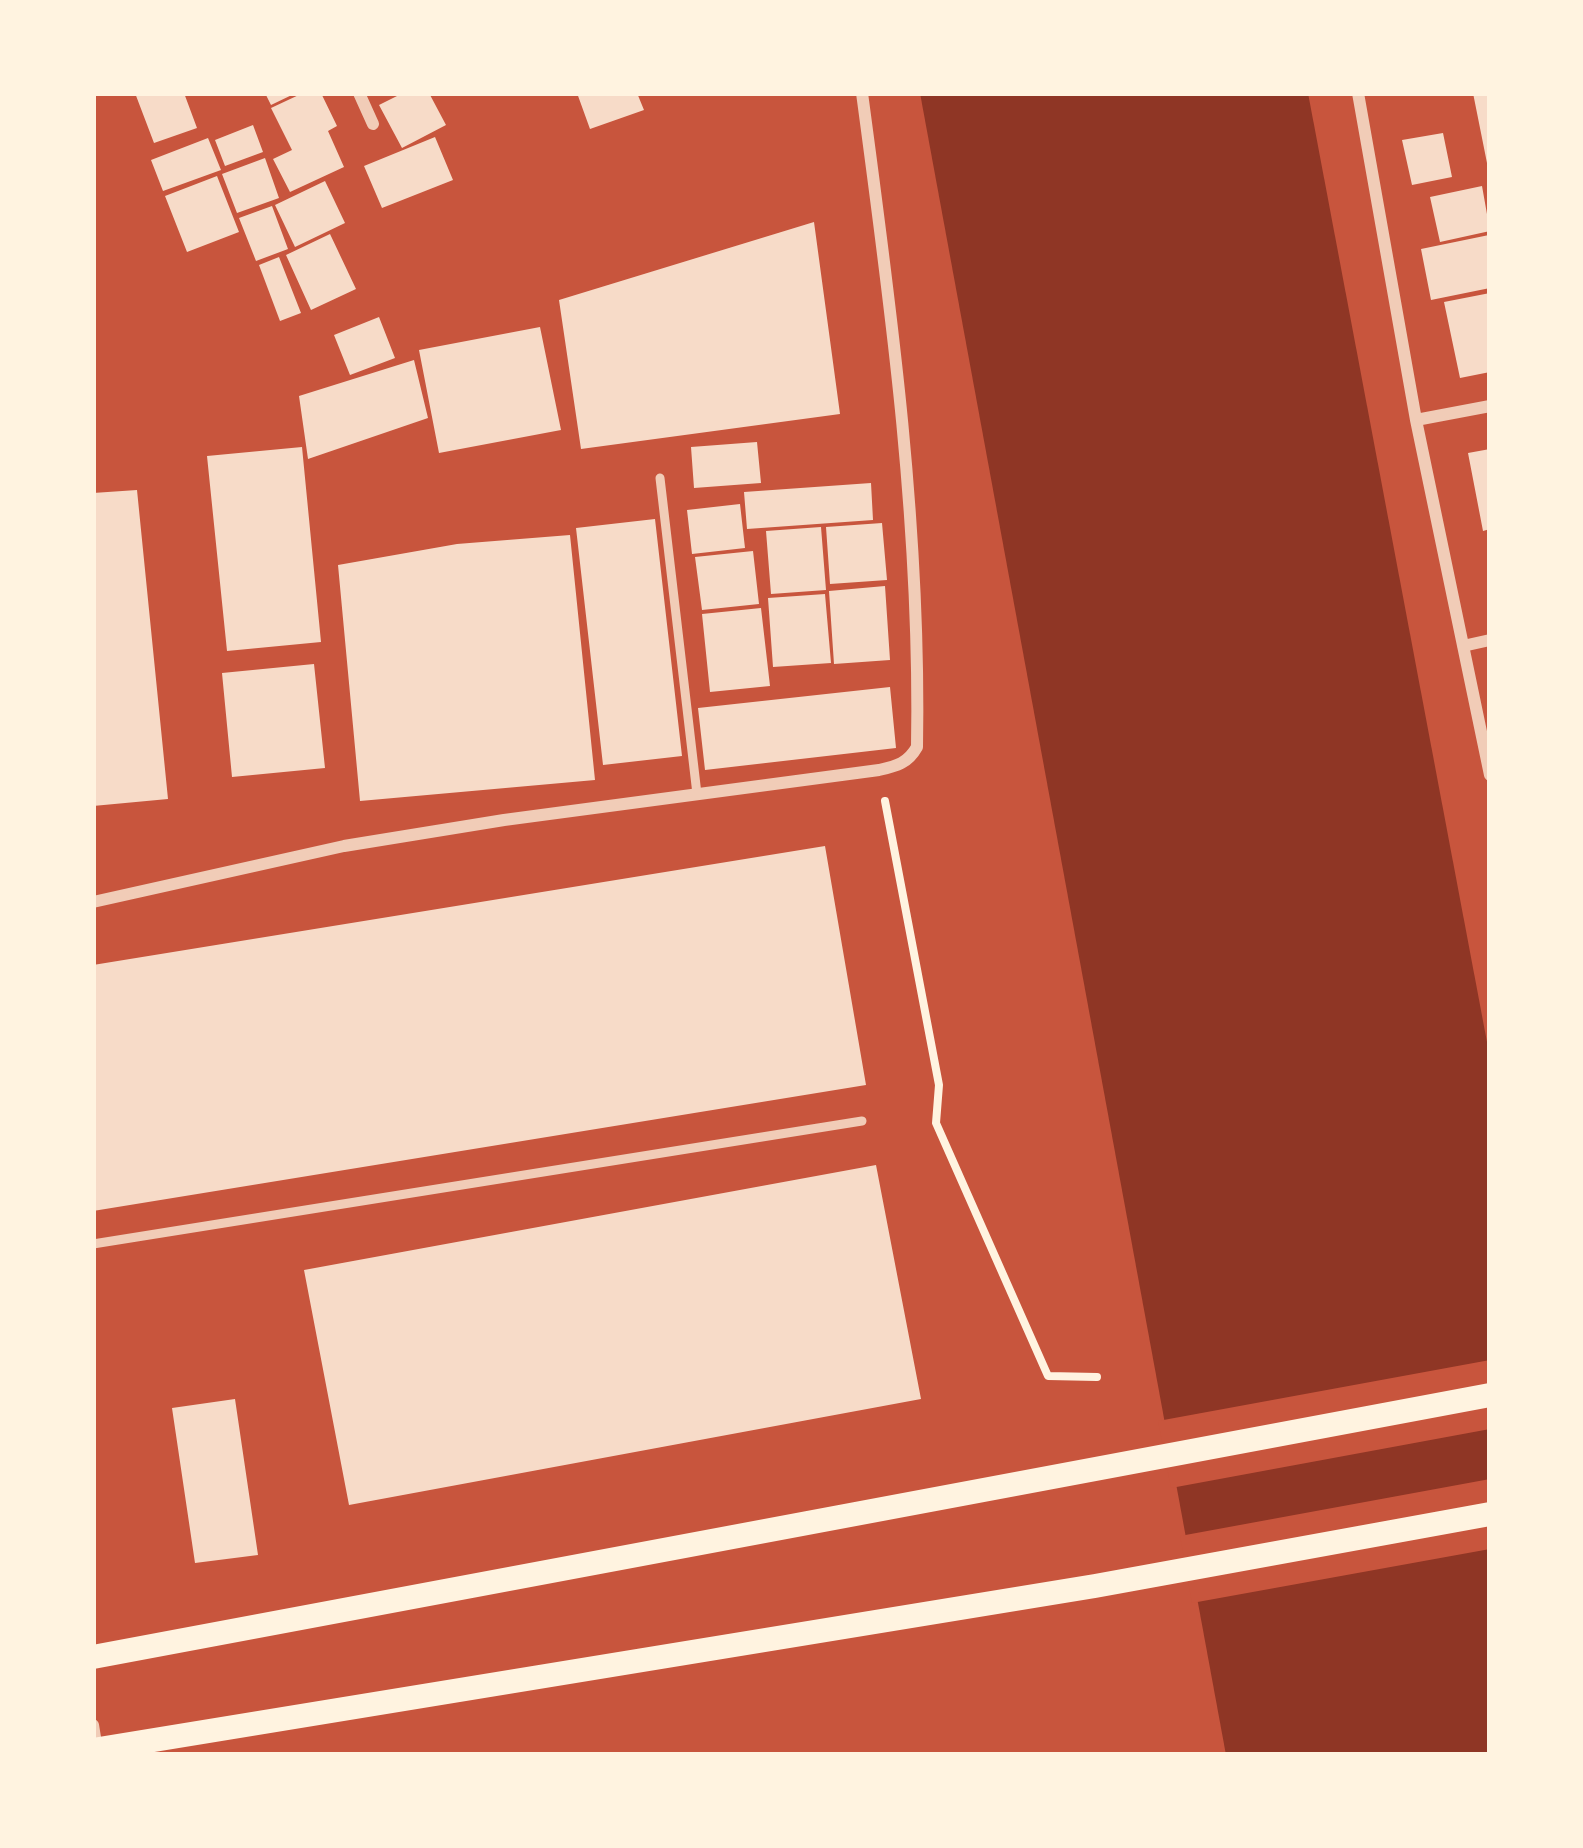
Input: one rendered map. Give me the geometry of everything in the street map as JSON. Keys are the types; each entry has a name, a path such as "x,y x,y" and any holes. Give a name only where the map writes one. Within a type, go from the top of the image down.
{"main road":[{"path":"93,1657 1490,1395"},
{"path":"94,1742 1119,1582 1490,1514"}],"street":[{"path":"359,93 373,124"},
{"path":"93,902 344,846 901,765 917,747 919,662 892,313 862,93"},
{"path":"1358,93 1416,420 1490,775"},
{"path":"1416,420 1490,406"},
{"path":"1463,646 1490,640"}],"lane":[{"path":"660,478 697,794"},
{"path":"93,1244 862,1121"}],"path":[{"path":"879,770 939,1085 936,1123 1048,1376 1097,1378"}],"shaded area":[{"path":"920,93 1308,93 1490,1058 1490,1755 1226,1755"}],"pier":[{"path":"1490,1360 1490,1429 1171,1488 1158,1421"},
{"path":"1490,1479 1490,1549 1192,1603 1180,1536"}],"building":[{"path":"135,93 184,93 197,128 154,143"},
{"path":"265,93 296,93 271,105"},
{"path":"303,93 321,93 337,126 328,131 344,167 290,192 273,159 292,150 271,108"},
{"path":"403,93 429,93 446,125 402,148 379,105"},
{"path":"577,93 637,93 644,110 590,129"},
{"path":"1473,93 1490,93 1490,168 1488,168"},
{"path":"253,125 263,152 225,166 215,140"},
{"path":"1443,133 1452,177 1412,185 1402,140"},
{"path":"435,137 453,180 382,208 364,166"},
{"path":"208,138 221,170 163,191 151,160"},
{"path":"265,158 279,198 237,213 222,174"},
{"path":"217,176 239,232 187,252 165,196"},
{"path":"325,181 345,223 295,247 275,205"},
{"path":"1482,186 1490,231 1440,242 1430,197"},
{"path":"272,206 288,249 256,261 239,218"},
{"path":"814,222 840,414 581,449 559,300"},
{"path":"330,234 356,289 311,310 286,255"},
{"path":"1489,235 1490,288 1431,300 1421,249"},
{"path":"279,257 301,313 280,321 259,265"},
{"path":"1490,293 1490,372 1460,378 1444,302"},
{"path":"379,317 395,358 350,375 334,335"},
{"path":"540,327 561,430 439,453 419,350"},
{"path":"414,360 428,418 308,459 299,396"},
{"path":"757,442 761,483 694,488 691,447"},
{"path":"302,447 321,642 227,651 207,456"},
{"path":"1490,449 1490,529 1483,531 1468,453"},
{"path":"871,483 873,520 747,529 744,492"},
{"path":"137,490 168,799 93,806 93,493"},
{"path":"740,504 745,548 692,554 687,510"},
{"path":"655,519 682,756 603,765 576,528"},
{"path":"882,523 887,580 830,584 826,527"},
{"path":"821,527 826,590 771,594 766,531"},
{"path":"570,535 595,780 360,801 338,565 457,544"},
{"path":"753,551 759,604 702,610 695,557"},
{"path":"885,586 890,660 834,664 829,591"},
{"path":"825,594 831,663 773,667 768,598"},
{"path":"761,608 770,686 710,692 702,614"},
{"path":"314,664 325,768 232,777 222,673"},
{"path":"890,687 896,748 705,770 698,708"},
{"path":"825,846 866,1085 93,1211 93,965"},
{"path":"876,1165 921,1399 349,1505 304,1270"},
{"path":"235,1399 258,1555 195,1563 172,1408"}]}
